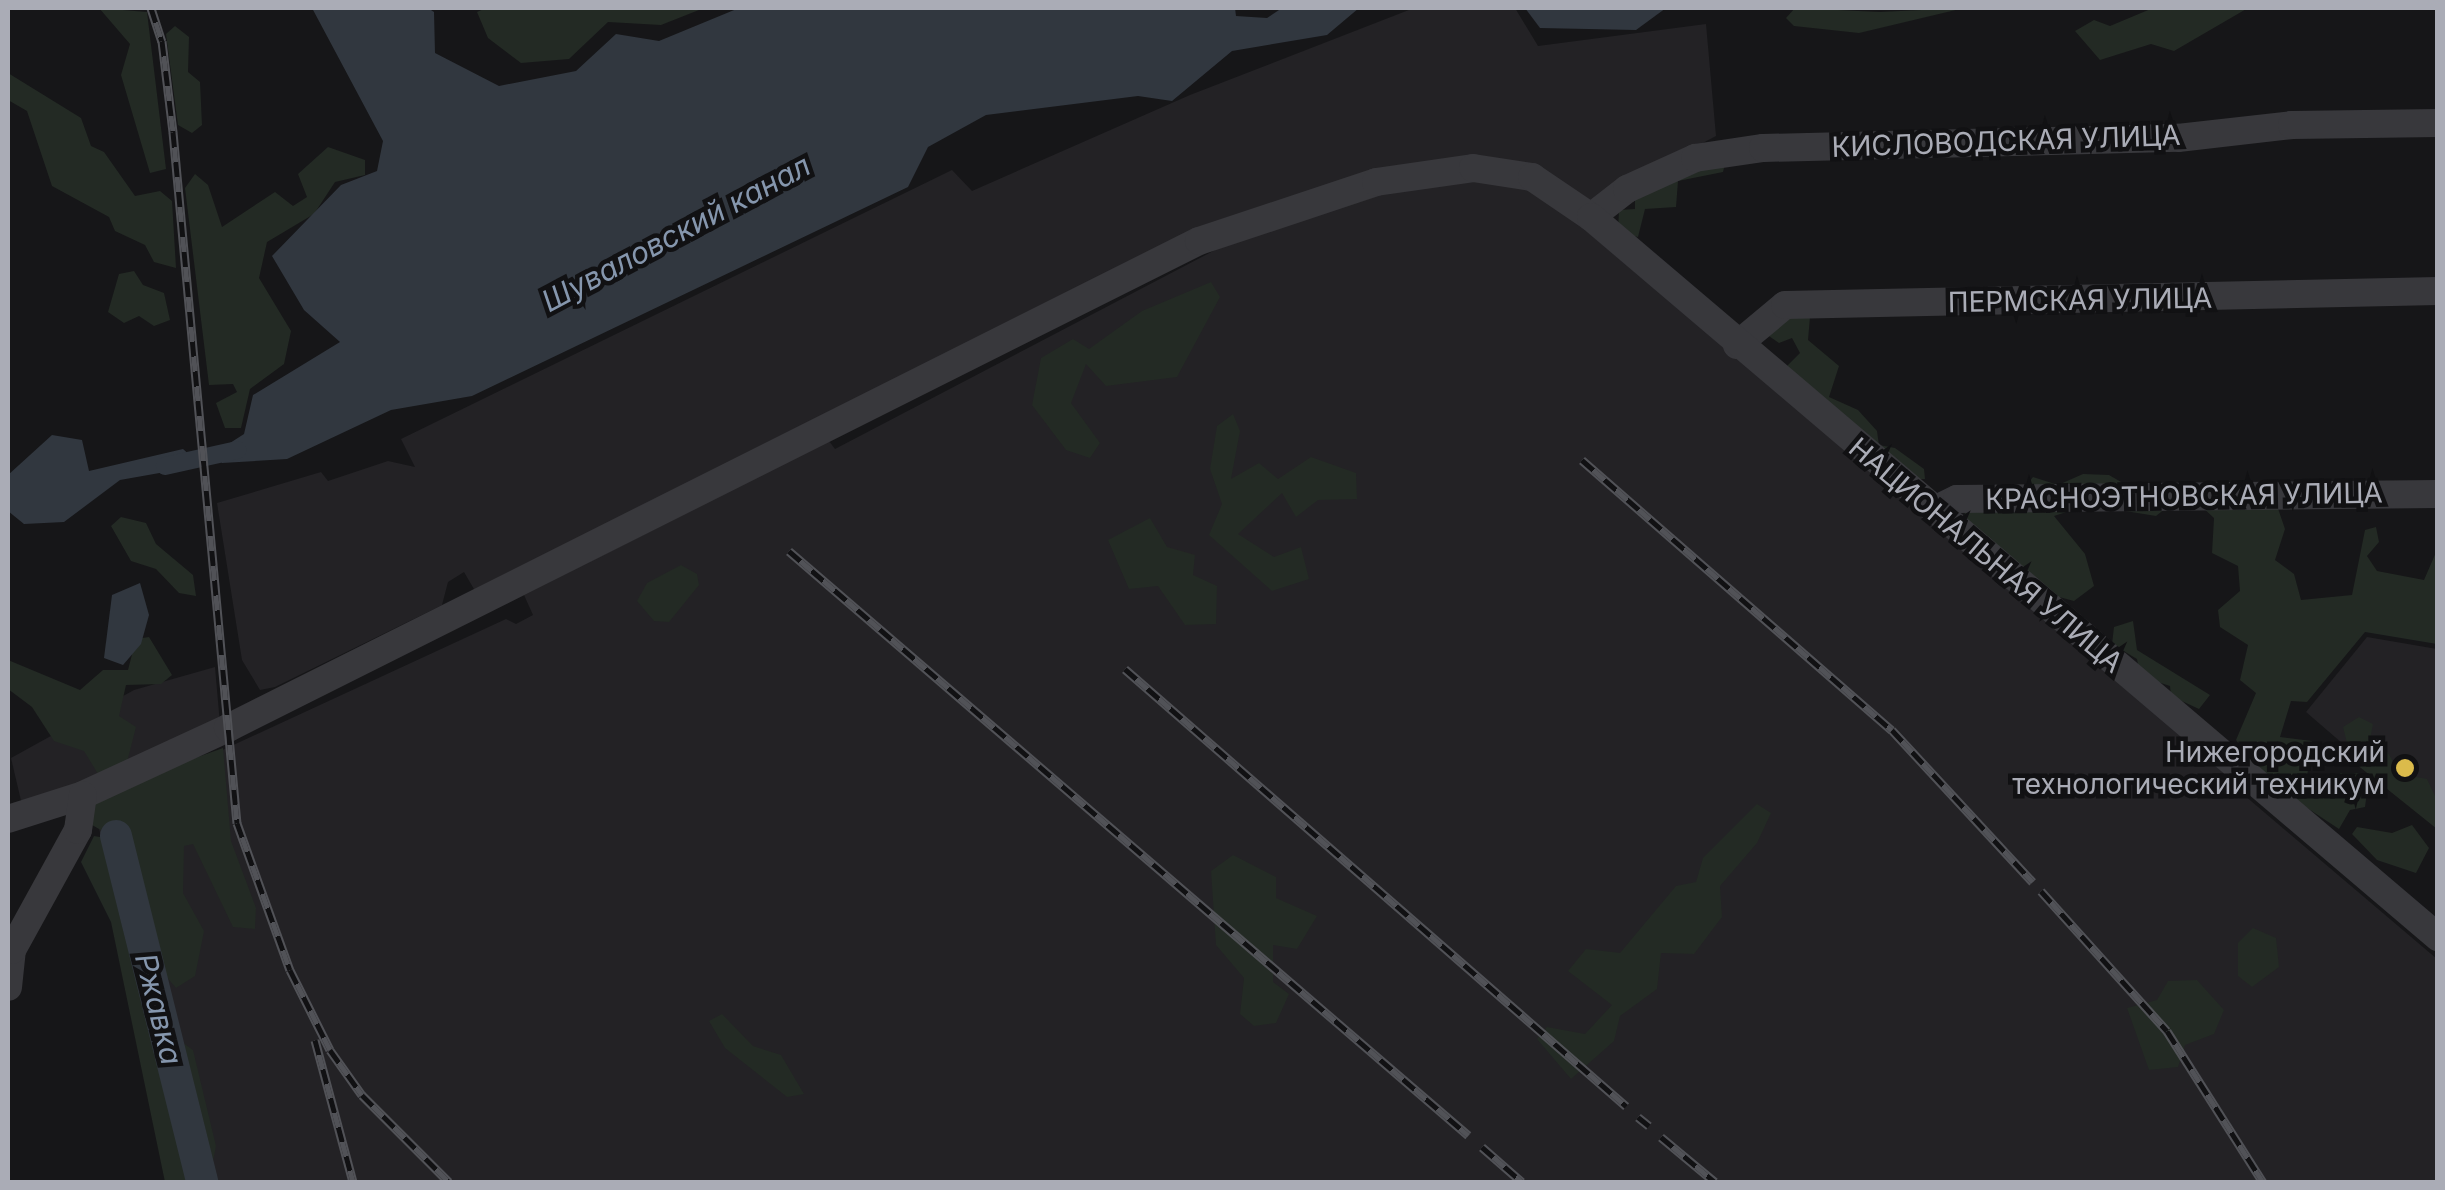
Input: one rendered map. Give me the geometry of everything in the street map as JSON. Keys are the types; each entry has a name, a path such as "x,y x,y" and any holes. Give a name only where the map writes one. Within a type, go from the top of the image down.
{"street":[{"name":"КИСЛОВОДСКАЯ УЛИЦА","path":"1591,217 1627,189 1695,158 1763,148 2178,138 2292,124 2438,123"},
{"name":"НАЦИОНАЛЬНАЯ УЛИЦА","path":"83,795 460,614 1198,240 1376,182 1474,168 1532,177 1591,217 2438,938"},
{"name":"ПЕРМСКАЯ УЛИЦА","path":"1737,345 1785,305 2438,292"},
{"name":"КРАСНОЭТНОВСКАЯ УЛИЦА","path":"1934,510 1957,498 2438,494"},
{"path":"8,819 83,795 78,830 12,950 8,987"}],"shaded area":[{"path":"99,8 147,12 166,169 150,173 121,75 130,44"},
{"path":"486,8 704,8 661,25 608,22 569,59 521,63 488,38 477,12"},
{"path":"1414,8 1515,8 1538,46 1706,24 1716,136 1588,203 1503,164 1251,213 478,596 464,572 448,582 442,605 275,687 260,690 242,660 217,503 321,472 328,481 388,461 415,467 401,439 952,170 972,191 1190,95"},
{"path":"1795,8 1880,12 1964,8 1859,33 1794,26 1786,18"},
{"path":"2153,8 2248,8 2174,51 2151,44 2100,60 2075,31 2094,20 2110,26"},
{"path":"175,26 189,37 188,72 200,82 202,125 192,133 178,125 166,34"},
{"path":"8,73 81,118 91,146 104,152 135,196 160,191 172,201 176,268 154,262 145,245 115,231 109,217 52,186 27,111 8,100"},
{"path":"328,147 365,160 365,175 335,182 314,214 267,242 259,278 291,331 284,364 250,389 241,428 225,428 216,403 237,392 233,384 209,385 185,188 195,174 208,185 222,227 275,192 293,206 307,197 298,174"},
{"path":"1729,147 1723,172 1678,181 1676,207 1645,209 1638,237 1618,232 1619,210 1635,209 1635,181"},
{"path":"1493,178 1543,195 2231,769 2224,778 2437,959 2437,1182 173,1182 95,809 506,619 516,624 533,615 524,595 829,441 835,449 1240,237 1378,194"},
{"path":"134,271 143,285 164,293 170,320 154,326 139,316 124,323 108,312 119,274"},
{"path":"1211,282 1220,297 1177,377 1106,386 1086,364 1071,403 1100,443 1090,458 1066,450 1032,405 1041,358 1073,339 1089,349 1142,311"},
{"path":"1782,317 1810,317 1808,340 1839,366 1829,397 1858,410 1877,431 1879,445 1895,448 1924,469 1925,479 1910,479 1787,366 1800,353 1792,338 1779,343 1766,334"},
{"path":"1233,414 1240,431 1231,479 1259,463 1278,479 1311,457 1356,473 1357,499 1318,500 1296,517 1282,493 1238,534 1274,557 1301,547 1309,579 1272,591 1209,535 1222,504 1210,469 1217,426"},
{"path":"2083,474 2109,475 2166,508 2156,516 2088,505 2054,516 2085,554 2094,586 2074,601 2041,592 1964,522 1965,511 2022,491 2033,477 2058,485"},
{"path":"2213,481 2228,508 2272,491 2285,529 2275,560 2294,574 2301,600 2352,595 2365,530 2376,527 2379,542 2367,556 2377,571 2424,580 2437,550 2437,644 2365,632 2307,702 2291,701 2280,737 2312,741 2307,777 2337,782 2340,773 2358,773 2368,785 2365,807 2350,810 2339,829 2251,771 2251,759 2236,740 2256,693 2240,680 2248,645 2220,627 2218,610 2240,591 2238,566 2212,553 2214,518 2201,506 2198,485"},
{"path":"121,517 146,523 156,544 193,575 196,596 179,593 156,569 131,561 111,526"},
{"path":"1150,518 1167,547 1195,555 1193,575 1217,586 1216,624 1185,625 1158,586 1129,589 1108,540"},
{"path":"681,565 697,574 699,585 669,622 654,621 637,601 647,583"},
{"path":"2133,621 2137,650 2210,695 2199,709 2171,696 2170,686 2140,676 2137,659 2112,644 2114,627"},
{"path":"149,637 172,675 161,684 126,685 119,716 136,727 125,770 98,774 84,751 54,741 32,707 8,689 8,660 80,690 103,670 128,670 136,639"},
{"name":"Нижегородский технологический техникум","path":"2367,637 2437,649 2437,825 2306,712"},
{"path":"215,667 220,724 78,790 22,805 11,758 134,690"},
{"path":"2359,717 2373,724 2369,744 2383,745 2401,774 2427,779 2437,800 2437,829 2351,760 2343,727"},
{"path":"223,748 231,841 256,908 255,929 233,927 193,844 184,846 183,893 204,931 195,976 176,988 159,968 131,847 92,825 89,808 98,793"},
{"path":"1757,804 1771,813 1757,843 1720,886 1722,917 1694,954 1661,953 1657,989 1620,1016 1614,1041 1571,1079 1537,1039 1547,1027 1585,1034 1612,1005 1568,971 1586,949 1620,953 1676,886 1696,882 1703,858"},
{"path":"2412,825 2429,848 2416,873 2377,860 2352,834 2357,827 2392,833"},
{"path":"94,836 111,839 128,854 166,1031 193,1050 216,1146 209,1182 165,1182 111,922 81,862"},
{"path":"1233,855 1276,877 1276,898 1317,916 1297,949 1273,945 1273,982 1289,994 1276,1023 1254,1026 1240,1014 1244,978 1216,945 1211,871"},
{"path":"2253,928 2276,938 2279,967 2252,987 2238,976 2238,943"},
{"path":"2197,980 2224,1010 2214,1034 2185,1045 2178,1067 2149,1070 2127,1008 2157,1000 2168,981"},
{"path":"722,1014 753,1046 781,1055 804,1094 787,1097 725,1048 709,1021"}],"water":[{"path":"312,8 428,8 434,12 435,53 499,86 576,71 616,34 659,41 739,8 1235,8 1236,16 1267,18 1282,8 1359,8 1327,35 1232,51 1172,101 1138,96 986,115 928,147 908,187 472,396 391,410 287,459 222,463 216,452 244,434 253,395 340,342 304,310 272,256 341,185 377,171 383,141"},
{"path":"1525,8 1666,8 1636,30 1540,28"},
{"path":"52,435 82,440 89,471 183,449 192,457 182,469 120,480 64,522 24,524 8,511 8,475"},
{"path":"140,583 149,615 141,644 123,665 104,658 112,595"}],"waterway":[{"name":"Шуваловский канал","path":"165,466 237,450"},
{"name":"Ржавка","path":"116,836 202,1182"}],"railway":[{"path":"151,8 162,41 173,132 237,823 290,970 330,1050 362,1095 449,1182"},
{"path":"1582,460 1892,730 2033,882"},
{"path":"789,551 1468,1135"},
{"path":"1125,669 1626,1106"},
{"path":"2041,891 2167,1031 2263,1182"},
{"path":"315,1040 353,1182"},
{"path":"1638,1117 1649,1126"},
{"path":"1661,1137 1715,1182"},
{"path":"1482,1147 1522,1182"}],"place":[{"name":"Нижегородский технологический техникум","path":"2405,768"}]}
